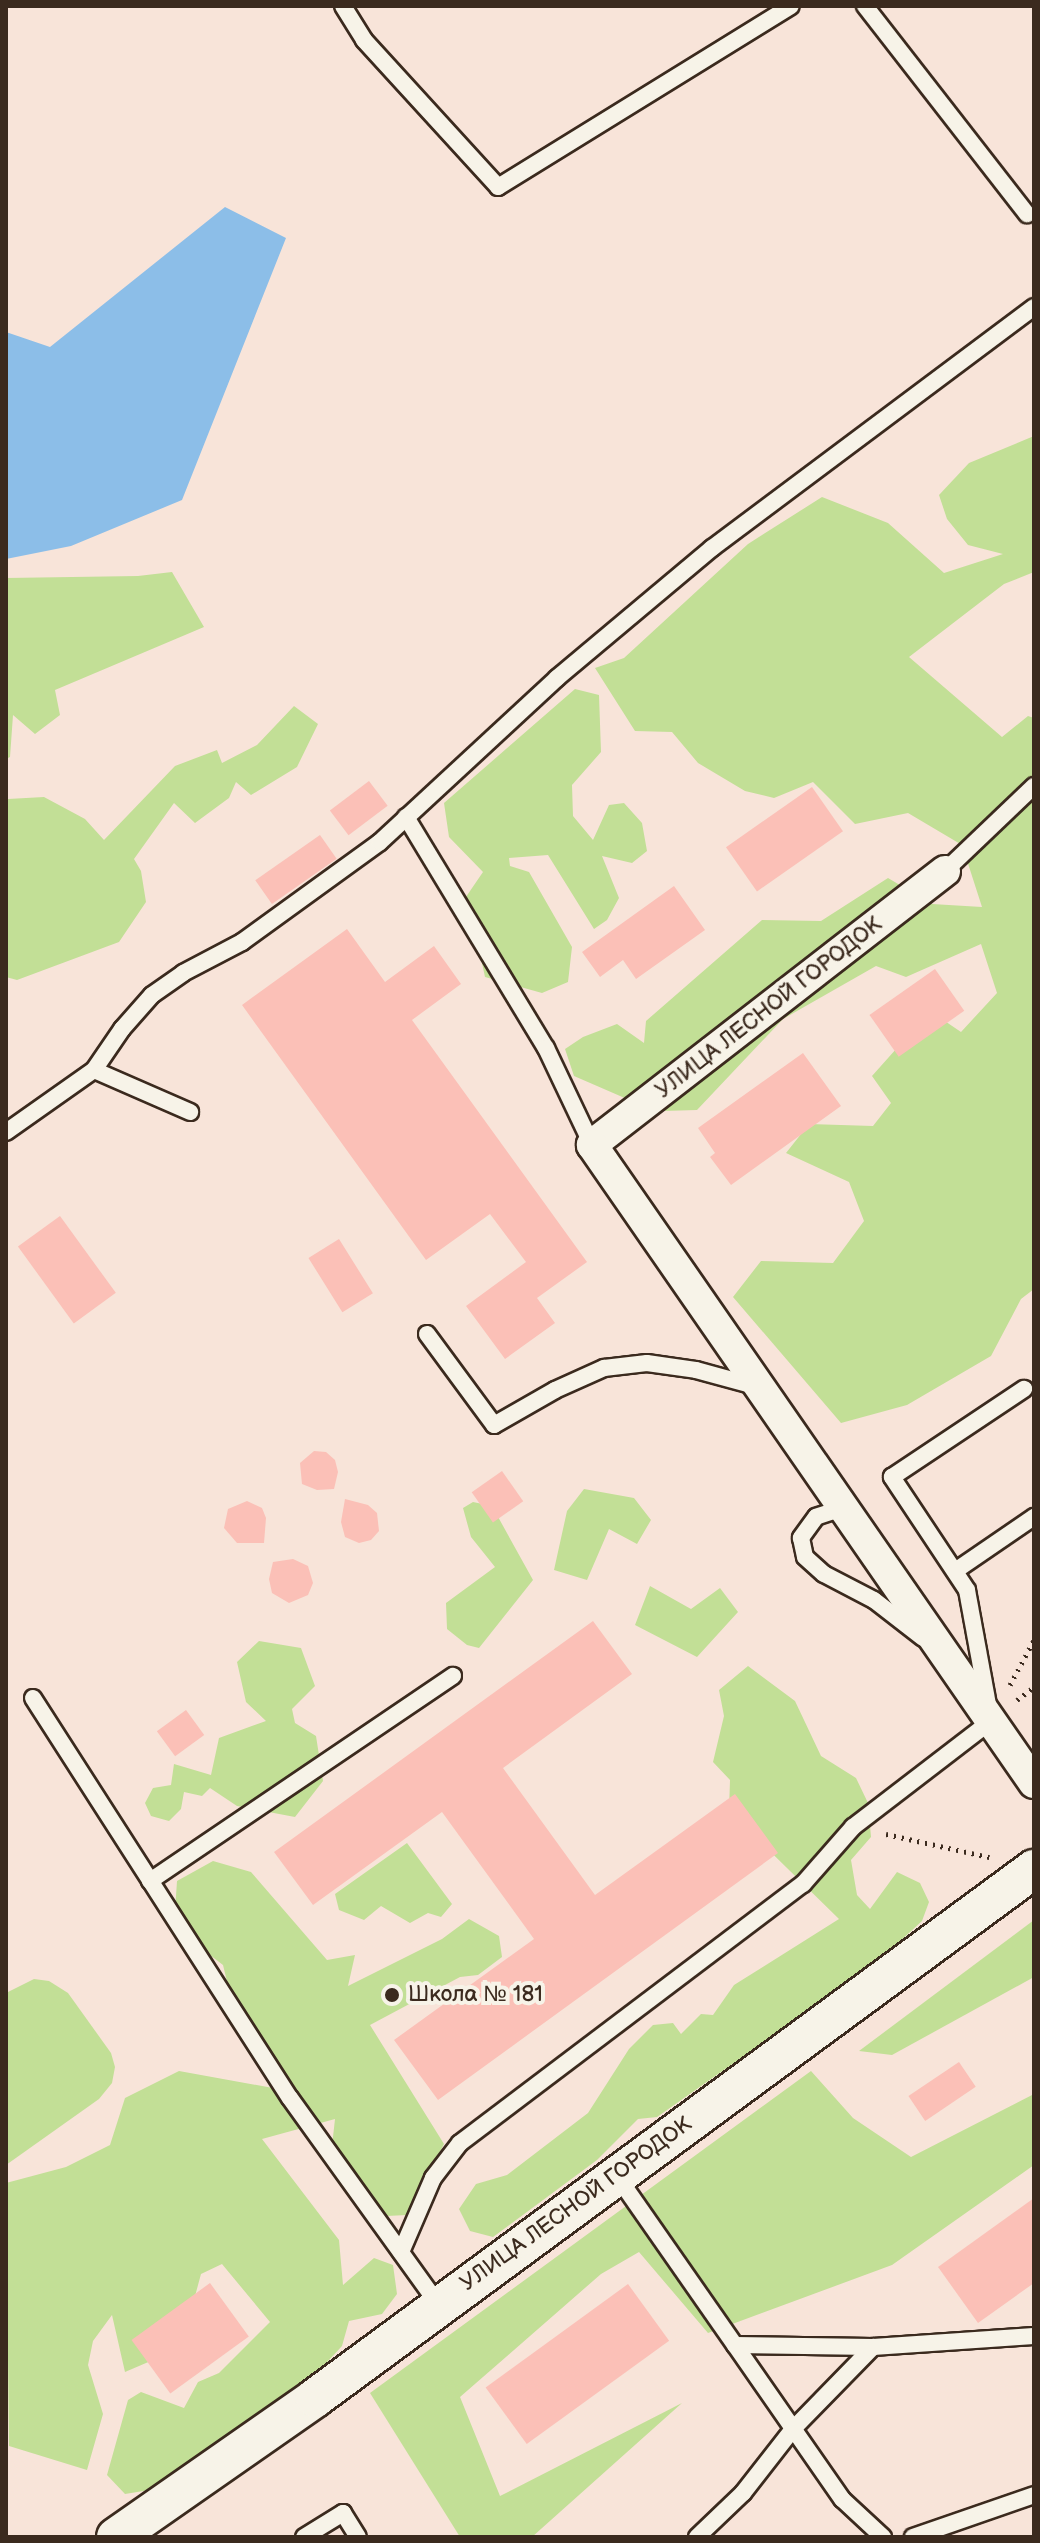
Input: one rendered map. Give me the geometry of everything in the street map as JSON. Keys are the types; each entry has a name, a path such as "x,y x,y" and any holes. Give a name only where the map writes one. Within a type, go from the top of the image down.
{"street":[{"name":"УЛИЦА ЛЕСНОЙ ГОРОДОК","path":"592,1145 945,871"},
{"path":"592,1145 1034,1783"},
{"name":"УЛИЦА ЛЕСНОЙ ГОРОДОК","path":"116,2537 315,2398 616,2175 1019,1865"}],"lane":[{"path":"343,6 364,40 498,187 791,6"},
{"path":"865,6 1027,214"},
{"path":"6,1132 94,1070 122,1029 152,995 183,973 242,942 380,842 557,678 712,548 1034,307"},
{"path":"945,871 1034,786"},
{"path":"406,817 546,1048 592,1145"},
{"path":"94,1070 190,1112"},
{"path":"427,1334 494,1425 555,1390 604,1368 647,1363 696,1370 759,1388"},
{"path":"401,2252 433,2178 460,2143 803,1884 853,1827 991,1721 967,1590 892,1477 1024,1389"},
{"path":"843,1508 816,1517 801,1538 805,1557 824,1574 874,1600 945,1655"},
{"path":"955,1571 1034,1517"},
{"path":"150,1881 453,1676"},
{"path":"33,1698 290,2098 439,2305"},
{"path":"616,2175 842,2499 883,2537"},
{"path":"1016,2338 1034,2325"},
{"path":"735,2345 873,2347 1034,2336"},
{"path":"697,2537 743,2493 793,2429 873,2347"},
{"path":"913,2537 1034,2495"},
{"path":"304,2537 343,2513 358,2537"}],"path":[{"path":"853,1827 1019,1865"}],"green space":[{"path":"1034,436 1034,572 1004,584 909,657 1002,737 1028,716 1034,718 1034,1289 1021,1299 991,1356 907,1405 841,1423 733,1297 761,1261 833,1263 864,1221 849,1182 786,1153 809,1124 873,1126 891,1103 872,1076 930,1011 961,1032 997,993 981,944 906,977 876,966 783,1019 697,1110 663,1111 645,1083 627,1099 574,1076 565,1049 583,1037 617,1024 644,1043 646,1021 762,920 821,921 888,878 932,904 982,907 962,845 908,813 855,824 813,782 774,798 745,791 698,763 672,732 635,731 595,668 624,658 748,544 822,497 888,523 944,573 1003,554 968,545 947,519 939,495 969,463"},
{"path":"172,572 204,627 55,690 60,715 35,734 13,715 10,757 6,759 6,578 138,576"},
{"path":"575,689 599,695 601,752 572,785 573,816 593,840 609,805 624,803 642,823 647,851 632,863 602,856 619,898 607,920 594,929 548,855 509,858 510,866 529,872 572,947 568,982 542,993 485,977 477,940 457,910 483,872 449,837 444,803"},
{"path":"294,706 318,724 297,767 251,795 236,782 229,798 195,823 174,803 134,859 141,871 146,902 119,942 17,980 6,977 8,799 44,797 85,819 104,840 175,766 217,750 222,763 257,745"},
{"path":"584,1489 634,1498 651,1520 637,1544 609,1529 587,1580 554,1570 567,1511"},
{"path":"473,1502 492,1506 533,1580 479,1648 467,1645 447,1629 446,1603 495,1567 471,1537 463,1508"},
{"path":"650,1586 691,1609 720,1588 738,1612 697,1657 635,1625"},
{"path":"259,1641 301,1648 315,1686 292,1709 295,1723 316,1736 323,1781 295,1817 237,1806 210,1788 202,1796 184,1792 181,1809 169,1821 151,1816 145,1803 153,1788 171,1785 174,1764 211,1775 219,1738 266,1721 246,1702 237,1662"},
{"path":"748,1666 795,1701 821,1756 856,1778 868,1803 871,1837 851,1860 857,1895 870,1909 897,1872 920,1883 929,1902 922,1921 821,2014 758,2046 657,2117 638,2119 597,2160 493,2237 470,2231 459,2209 476,2184 507,2175 588,2113 629,2049 653,2025 673,2023 681,2034 701,2014 713,2015 734,1985 839,1919 729,1811 730,1780 713,1762 724,1716 719,1690"},
{"path":"407,1843 452,1904 441,1917 428,1913 410,1923 381,1906 364,1920 339,1910 335,1894"},
{"path":"213,1861 251,1872 327,1960 355,1955 348,1986 442,1939 469,1919 499,1936 502,1957 478,1975 460,1977 370,2025 444,2144 407,2215 366,2217 330,2164 335,2119 262,2139 339,2240 343,2285 374,2258 393,2265 397,2294 382,2314 349,2321 342,2346 276,2417 168,2487 125,2494 107,2475 128,2400 141,2392 184,2408 198,2382 219,2373 270,2322 222,2264 201,2274 181,2348 125,2372 112,2315 93,2341 88,2365 103,2414 87,2470 9,2446 6,2183 66,2167 110,2145 125,2098 179,2071 273,2088 241,2039 223,1965 197,1945 175,1911 177,1881"},
{"path":"1034,1920 1034,1977 892,2055 859,2051"},
{"path":"34,1979 49,1981 68,1993 111,2053 115,2067 112,2083 99,2099 6,2165 6,1993"},
{"path":"811,2071 853,2118 911,2157 1034,2094 1034,2165 892,2265 708,2333 639,2252 601,2274 460,2397 500,2496 682,2403 532,2537 460,2537 370,2393"}],"water":[{"path":"225,207 286,238 182,500 71,546 6,559 6,332 50,347"}],"building":[{"path":"369,781 388,806 349,835 330,810"},
{"path":"812,787 843,831 757,891 726,847"},
{"path":"320,835 337,859 272,904 255,880"},
{"path":"674,886 705,930 636,979 623,960 600,977 582,952"},
{"path":"347,929 385,982 434,946 461,984 412,1020 587,1262 537,1298 555,1323 505,1359 466,1306 526,1262 490,1214 426,1260 242,1005"},
{"path":"935,969 964,1011 899,1057 869,1015"},
{"path":"803,1053 841,1106 731,1185 710,1157 715,1153 698,1128"},
{"path":"60,1216 116,1293 74,1323 18,1247"},
{"path":"339,1239 373,1293 342,1312 308,1258"},
{"path":"314,1451 326,1452 335,1460 338,1472 334,1489 317,1490 302,1484 300,1463"},
{"path":"502,1471 523,1501 493,1523 472,1492"},
{"path":"345,1499 368,1505 377,1513 379,1531 371,1540 359,1543 345,1537 341,1522"},
{"path":"247,1501 262,1508 266,1518 264,1543 237,1543 224,1528 228,1509"},
{"path":"293,1559 308,1566 313,1583 308,1595 289,1603 272,1593 269,1579 273,1562"},
{"path":"593,1621 632,1674 503,1768 595,1895 735,1794 778,1853 438,2100 394,2040 534,1939 442,1812 313,1905 274,1852"},
{"path":"186,1710 204,1735 175,1756 157,1731"},
{"path":"959,2062 976,2087 925,2121 908,2096"},
{"path":"1034,2198 1034,2283 978,2323 938,2267"},
{"path":"210,2283 249,2336 170,2393 132,2340"},
{"path":"628,2284 669,2341 527,2444 486,2387"}],"place":[{"name":"Школа № 181","path":"392,1995"}]}
